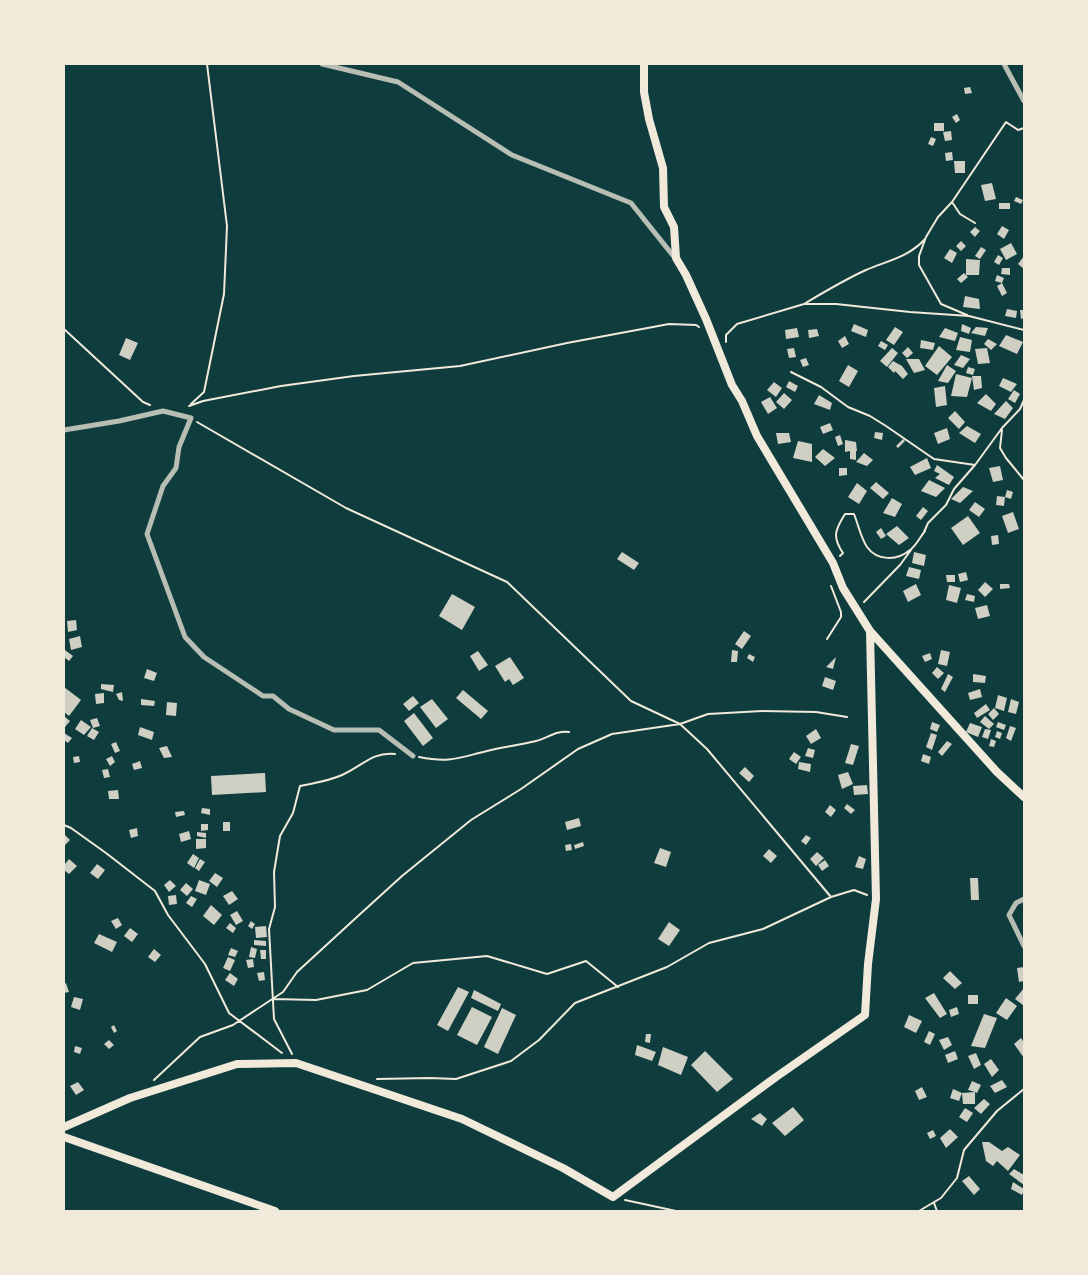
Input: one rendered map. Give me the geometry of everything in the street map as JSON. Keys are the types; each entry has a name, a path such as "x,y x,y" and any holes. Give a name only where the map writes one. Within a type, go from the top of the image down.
{"main road":[{"path":"644,64 644,92 663,168 664,207 674,227 676,258 686,275 732,385 757,436 833,563 843,588 870,631 997,772 1024,797"},
{"path":"64,1127 130,1098 237,1064 296,1063 462,1119 563,1168 613,1197 776,1077 865,1015 868,964 876,899 870,631"},
{"path":"64,1137 274,1211"}],"street":[{"path":"322,64 398,82 512,155 632,203 676,258"},
{"path":"1004,64 1024,101"},
{"path":"64,430 119,421 163,411 191,418 179,447 176,468 162,486 147,534 186,637 204,657 263,696 273,696 289,709 334,730 379,730 413,756"},
{"path":"1024,899 1016,903 1009,915 1024,946"}],"path":[{"path":"207,64 227,226 224,294 204,392 189,406 280,386 354,376 460,366 669,324 696,325 713,338"},
{"path":"1024,128 1018,130 1006,122 952,202 938,217 926,237 919,256 919,265 941,304 969,316 1024,330"},
{"path":"952,202 960,214 975,223"},
{"path":"726,343 726,335 737,324 804,304 864,271 908,254 926,237"},
{"path":"804,304 836,304 969,316"},
{"path":"64,329 143,402 163,411"},
{"path":"791,372 821,387 848,407 870,416 934,459 975,465"},
{"path":"857,610 900,565 925,532 928,523 946,505 954,489 975,465 1002,428 1020,409 1024,400"},
{"path":"191,418 346,508 507,582 631,701 680,724 707,749 831,897"},
{"path":"1002,428 1000,448 1024,480"},
{"path":"833,563 843,553 837,544 836,533 845,514 854,514 866,546 874,555 883,558 896,558 910,551 925,532"},
{"path":"827,639 841,617 830,580"},
{"path":"151,1082 200,1037 232,1025 283,992 297,972 402,876 471,820 521,789 578,749 612,734 680,724 708,714 762,711 816,712 847,717"},
{"path":"413,756 440,761 458,759 486,751 538,741 560,731 569,732"},
{"path":"296,1063 274,1019 269,929 275,907 274,872 280,836 293,813 300,786 342,775 369,758 386,753 395,754"},
{"path":"64,825 88,838"},
{"path":"71,828 155,891 168,915 205,964 229,1013 282,1052"},
{"path":"374,1079 456,1079 511,1061 539,1040 575,1003 667,967 709,943 763,930 831,897 854,890 876,899"},
{"path":"273,999 316,1000 367,990 413,963 487,956 547,974 586,961 618,986"},
{"path":"919,1211 941,1198 958,1178 964,1150 997,1111 1024,1089"},
{"path":"613,1197 676,1211"},
{"path":"934,1203 937,1211"}],"building":[{"path":"970,87 972,93 965,94 964,88"},
{"path":"957,114 960,120 956,123 952,117"},
{"path":"934,123 944,123 944,131 934,131"},
{"path":"951,131 952,140 945,141 943,132"},
{"path":"931,137 936,139 933,146 928,144"},
{"path":"952,152 953,160 946,161 945,153"},
{"path":"954,161 965,161 965,173 955,173"},
{"path":"992,183 996,199 985,201 981,185"},
{"path":"1016,197 1023,200 1021,204 1014,201"},
{"path":"999,203 1010,203 1010,209 999,209"},
{"path":"1002,226 1009,230 1004,239 997,234"},
{"path":"975,227 980,231 975,237 970,232"},
{"path":"961,241 966,246 961,251 956,246"},
{"path":"1011,243 1017,254 1006,260 1000,249"},
{"path":"981,247 986,250 980,259 975,256"},
{"path":"950,249 957,253 952,263 944,258"},
{"path":"998,255 1003,258 999,265 994,262"},
{"path":"1024,256 1024,269 1018,264"},
{"path":"966,259 980,260 979,275 966,275"},
{"path":"1002,268 1010,268 1010,275 1001,274"},
{"path":"964,273 968,277 961,283 957,279"},
{"path":"997,275 1004,278 1002,283 995,281"},
{"path":"1002,283 1007,293 1002,296 997,286"},
{"path":"965,296 979,299 980,309 963,307"},
{"path":"1007,309 1017,311 1016,318 1005,316"},
{"path":"1020,310 1024,310 1024,318 1021,319"},
{"path":"854,324 868,330 866,337 851,331"},
{"path":"962,324 971,328 969,334 961,331"},
{"path":"895,327 903,332 894,345 886,340"},
{"path":"976,327 988,328 985,336 971,333"},
{"path":"797,328 799,337 786,339 785,330"},
{"path":"945,328 958,333 955,341 939,337"},
{"path":"817,329 819,336 809,338 808,330"},
{"path":"1006,335 1023,342 1017,354 999,346"},
{"path":"845,336 849,344 842,348 838,341"},
{"path":"960,337 972,340 970,352 956,350"},
{"path":"126,338 138,343 130,360 119,355"},
{"path":"988,339 997,344 991,350 984,344"},
{"path":"921,340 935,343 933,350 920,348"},
{"path":"881,341 888,345 885,350 878,346"},
{"path":"939,346 952,357 937,375 925,366"},
{"path":"908,347 913,353 907,358 902,353"},
{"path":"794,348 796,357 789,358 787,349"},
{"path":"892,348 898,353 887,367 880,361"},
{"path":"987,348 990,363 978,364 975,349"},
{"path":"961,355 970,359 963,368 954,365"},
{"path":"806,358 809,365 803,367 800,360"},
{"path":"906,359 919,359 925,370 914,373"},
{"path":"893,361 902,366 908,374 903,379 888,367"},
{"path":"848,365 858,371 849,387 839,381"},
{"path":"947,365 956,371 948,383 938,381"},
{"path":"968,367 975,369 973,375 966,373"},
{"path":"956,374 972,378 967,397 951,396"},
{"path":"972,376 981,376 982,388 974,390"},
{"path":"1003,378 1017,384 1011,392 999,386"},
{"path":"789,381 798,386 795,392 786,387"},
{"path":"774,382 782,388 776,397 767,390"},
{"path":"945,386 947,405 936,407 934,388"},
{"path":"1014,390 1020,394 1015,403 1008,399"},
{"path":"784,393 792,400 784,409 776,402"},
{"path":"986,394 996,404 991,411 977,403"},
{"path":"819,395 832,403 830,410 814,404"},
{"path":"770,397 777,408 768,414 761,402"},
{"path":"1006,401 1013,408 1005,419 994,414"},
{"path":"955,411 965,422 959,429 948,418"},
{"path":"830,423 833,430 823,434 820,427"},
{"path":"967,426 981,434 975,443 959,433"},
{"path":"947,428 950,439 938,444 934,433"},
{"path":"875,432 883,433 882,440 874,438"},
{"path":"776,433 789,433 791,442 778,444"},
{"path":"840,435 843,444 838,446 835,437"},
{"path":"903,439 905,441 898,448 896,446"},
{"path":"845,440 856,442 856,460 850,459 850,451 845,452"},
{"path":"798,441 812,444 812,462 793,458"},
{"path":"823,449 835,458 825,466 815,457"},
{"path":"864,453 873,460 867,466 856,462"},
{"path":"927,458 931,468 915,475 910,467"},
{"path":"937,465 954,477 949,485 935,478 940,474 934,471"},
{"path":"1000,466 1003,480 993,482 989,468"},
{"path":"839,468 847,468 847,475 839,476"},
{"path":"929,480 945,488 936,497 921,491"},
{"path":"876,482 889,493 883,499 870,488"},
{"path":"857,483 867,491 859,504 848,497"},
{"path":"963,487 973,491 960,503 951,499"},
{"path":"1007,490 1013,492 1011,499 1005,497"},
{"path":"997,496 1005,497 1004,506 996,505"},
{"path":"892,498 902,504 895,517 883,513"},
{"path":"975,502 985,509 979,517 969,510"},
{"path":"923,507 928,511 921,520 916,516"},
{"path":"1013,512 1019,529 1008,533 1002,516"},
{"path":"968,516 980,533 963,545 951,528"},
{"path":"897,526 909,538 899,545 886,534"},
{"path":"881,528 886,536 881,539 876,532"},
{"path":"998,535 999,544 992,545 991,536"},
{"path":"622,552 639,563 634,570 617,559"},
{"path":"914,552 926,555 924,566 912,563"},
{"path":"909,567 921,570 919,579 906,576"},
{"path":"966,572 968,580 960,582 958,574"},
{"path":"946,575 955,575 955,582 947,582"},
{"path":"985,582 993,589 985,597 978,590"},
{"path":"916,584 921,595 908,602 903,591"},
{"path":"1000,584 1009,584 1010,588 1000,589"},
{"path":"949,585 961,588 957,603 946,600"},
{"path":"452,594 475,607 462,630 439,616"},
{"path":"967,594 975,596 974,602 965,600"},
{"path":"987,605 990,616 978,619 975,608"},
{"path":"76,620 77,630 68,632 67,621"},
{"path":"744,631 751,636 742,649 735,644"},
{"path":"80,636 82,647 71,650 69,639"},
{"path":"65,650 73,656 69,661 64,657"},
{"path":"732,650 738,651 737,662 731,662"},
{"path":"941,650 950,652 947,666 938,664"},
{"path":"478,651 488,665 479,671 470,656"},
{"path":"930,653 932,659 925,662 922,656"},
{"path":"749,654 755,657 753,662 747,658"},
{"path":"510,657 524,678 513,685 509,679 505,682 495,666"},
{"path":"836,657 833,669 826,667"},
{"path":"937,667 944,673 938,679 932,673"},
{"path":"147,669 157,673 154,681 144,678"},
{"path":"948,674 953,677 945,692 941,689"},
{"path":"973,674 986,676 985,683 973,682"},
{"path":"825,677 836,681 833,690 822,686"},
{"path":"101,684 114,685 113,692 101,689"},
{"path":"64,687 81,700 69,716 64,712"},
{"path":"980,689 982,697 970,700 968,693"},
{"path":"463,690 488,711 481,719 456,698"},
{"path":"122,692 123,701 119,700 116,694"},
{"path":"104,693 104,703 96,704 95,694"},
{"path":"998,695 1007,698 1004,711 995,708"},
{"path":"413,696 419,703 409,711 403,704"},
{"path":"141,699 155,701 154,706 141,705"},
{"path":"432,699 448,719 436,728 420,707"},
{"path":"1011,699 1019,702 1016,714 1008,712"},
{"path":"167,702 177,703 176,716 166,715"},
{"path":"986,704 990,710 977,718 974,713"},
{"path":"994,708 999,714 993,720 988,714"},
{"path":"414,713 433,738 423,746 404,721"},
{"path":"64,716 70,721 65,727 64,727"},
{"path":"985,716 994,724 989,729 980,722"},
{"path":"97,718 100,726 93,728 90,720"},
{"path":"81,720 91,727 84,735 75,729"},
{"path":"932,722 940,725 937,732 930,729"},
{"path":"998,722 1006,725 1004,730 996,727"},
{"path":"970,723 982,727 978,737 966,732"},
{"path":"1010,726 1016,728 1011,741 1006,738"},
{"path":"140,727 154,732 152,740 138,735"},
{"path":"92,728 99,732 94,740 87,736"},
{"path":"816,729 821,738 811,744 806,736"},
{"path":"985,729 991,730 988,739 982,737"},
{"path":"997,731 1002,733 1000,739 995,737"},
{"path":"64,733 72,738 68,743 64,740"},
{"path":"931,733 937,735 932,750 926,747"},
{"path":"991,739 996,741 994,747 989,746"},
{"path":"947,741 952,744 942,756 938,752"},
{"path":"116,742 120,751 115,753 111,744"},
{"path":"851,744 859,746 853,765 845,763"},
{"path":"167,746 172,757 164,758 159,748"},
{"path":"808,748 815,750 813,758 805,756"},
{"path":"794,752 801,757 796,764 789,759"},
{"path":"923,754 931,757 929,764 921,761"},
{"path":"79,756 80,762 74,763 73,757"},
{"path":"112,756 115,762 110,766 106,759"},
{"path":"140,761 142,768 134,770 132,764"},
{"path":"799,762 811,764 810,772 798,769"},
{"path":"745,767 754,776 749,782 739,773"},
{"path":"108,769 110,777 104,778 102,770"},
{"path":"848,772 853,784 842,789 838,775"},
{"path":"265,773 266,792 212,795 211,776"},
{"path":"867,785 868,794 854,795 853,786"},
{"path":"118,790 119,799 109,799 108,791"},
{"path":"847,804 855,810 851,814 844,808"},
{"path":"830,805 836,810 831,817 825,812"},
{"path":"202,808 210,809 210,815 201,813"},
{"path":"184,811 185,815 176,817 175,812"},
{"path":"579,818 581,826 567,830 565,822"},
{"path":"223,822 230,822 230,831 223,831"},
{"path":"201,824 208,824 208,830 201,831"},
{"path":"137,828 138,836 131,838 129,830"},
{"path":"189,831 191,839 181,842 179,834"},
{"path":"197,832 206,833 206,838 197,836"},
{"path":"64,834 70,840 64,846"},
{"path":"806,835 811,838 806,845 801,841"},
{"path":"196,839 206,839 206,848 196,849"},
{"path":"583,842 584,846 575,849 574,845"},
{"path":"571,844 572,850 566,851 565,845"},
{"path":"660,848 671,852 666,867 654,863"},
{"path":"769,849 777,856 771,863 763,856"},
{"path":"817,852 824,858 816,866 810,859"},
{"path":"193,854 199,858 194,868 187,863"},
{"path":"859,856 866,859 863,869 855,867"},
{"path":"69,859 77,866 69,874 64,870 64,865"},
{"path":"200,859 205,862 199,871 195,868"},
{"path":"825,860 829,866 822,871 818,865"},
{"path":"97,864 105,870 98,879 90,873"},
{"path":"215,873 223,878 217,887 209,881"},
{"path":"970,878 978,878 979,900 971,900"},
{"path":"170,880 176,886 169,892 164,885"},
{"path":"199,880 210,884 206,895 195,891"},
{"path":"186,883 193,889 187,896 180,890"},
{"path":"232,891 238,899 229,905 223,896"},
{"path":"176,895 177,904 169,905 168,896"},
{"path":"191,896 197,899 192,907 186,903"},
{"path":"211,905 222,915 214,925 203,916"},
{"path":"237,911 243,921 236,925 230,915"},
{"path":"118,918 122,925 116,929 111,921"},
{"path":"251,921 255,924 252,929 248,926"},
{"path":"669,922 680,930 669,946 658,939"},
{"path":"230,923 236,928 233,933 226,928"},
{"path":"266,926 267,937 256,938 255,927"},
{"path":"130,928 138,934 132,942 124,936"},
{"path":"99,934 117,942 112,952 94,943"},
{"path":"254,940 266,941 266,946 254,945"},
{"path":"251,947 257,949 255,958 249,957"},
{"path":"231,948 238,951 235,957 228,955"},
{"path":"154,949 161,955 155,962 148,957"},
{"path":"260,950 266,950 266,959 261,959"},
{"path":"228,957 235,960 230,971 223,968"},
{"path":"253,959 254,967 248,968 246,960"},
{"path":"1024,967 1024,981 1019,982 1017,968"},
{"path":"950,971 962,983 955,989 943,978"},
{"path":"264,972 265,980 259,981 257,973"},
{"path":"230,973 238,979 234,986 225,980"},
{"path":"66,983 69,992 64,993 64,984"},
{"path":"458,987 469,992 448,1031 437,1025"},
{"path":"1024,988 1024,1006 1015,999"},
{"path":"474,990 501,1004 498,1011 471,998"},
{"path":"934,993 947,1014 940,1018 925,998"},
{"path":"968,995 978,995 978,1004 968,1004"},
{"path":"74,997 83,999 80,1010 71,1007"},
{"path":"1006,998 1017,1006 1007,1020 996,1013"},
{"path":"472,1007 492,1017 477,1045 457,1035"},
{"path":"957,1007 959,1014 951,1017 949,1010"},
{"path":"502,1008 516,1015 498,1054 484,1047"},
{"path":"984,1014 997,1018 985,1048 971,1046"},
{"path":"909,1015 922,1021 916,1033 904,1027"},
{"path":"114,1025 117,1031 114,1033 111,1027"},
{"path":"929,1031 935,1034 930,1045 924,1042"},
{"path":"646,1034 651,1034 650,1043 645,1042"},
{"path":"948,1037 952,1045 944,1050 939,1040"},
{"path":"1021,1038 1024,1043 1024,1058 1014,1044"},
{"path":"109,1040 114,1045 109,1049 104,1044"},
{"path":"637,1045 656,1052 652,1061 635,1055"},
{"path":"75,1046 82,1048 80,1054 74,1052"},
{"path":"663,1047 688,1057 681,1075 658,1065"},
{"path":"705,1051 733,1079 717,1092 691,1065"},
{"path":"955,1051 958,1059 948,1063 945,1055"},
{"path":"976,1053 981,1065 974,1069 968,1056"},
{"path":"991,1059 999,1070 992,1077 984,1064"},
{"path":"1002,1080 1007,1087 995,1093 990,1086"},
{"path":"972,1081 981,1085 977,1093 968,1090"},
{"path":"78,1082 84,1090 76,1095 70,1086"},
{"path":"922,1087 927,1097 919,1100 915,1091"},
{"path":"953,1089 962,1093 959,1101 950,1098"},
{"path":"975,1092 975,1104 963,1104 962,1093"},
{"path":"984,1099 990,1104 981,1114 974,1108"},
{"path":"793,1107 804,1120 785,1136 772,1123"},
{"path":"965,1108 973,1113 967,1122 959,1117"},
{"path":"760,1113 767,1119 762,1126 751,1119"},
{"path":"950,1129 958,1137 946,1148 940,1138"},
{"path":"933,1130 936,1136 930,1139 927,1133"},
{"path":"982,1142 989,1142 1002,1151 1008,1147 1020,1155 1008,1171 997,1161 993,1166 986,1161"},
{"path":"1014,1169 1024,1175 1024,1185 1009,1174"},
{"path":"969,1176 980,1189 974,1195 962,1181"},
{"path":"1013,1182 1024,1189 1022,1195 1011,1189"}]}
